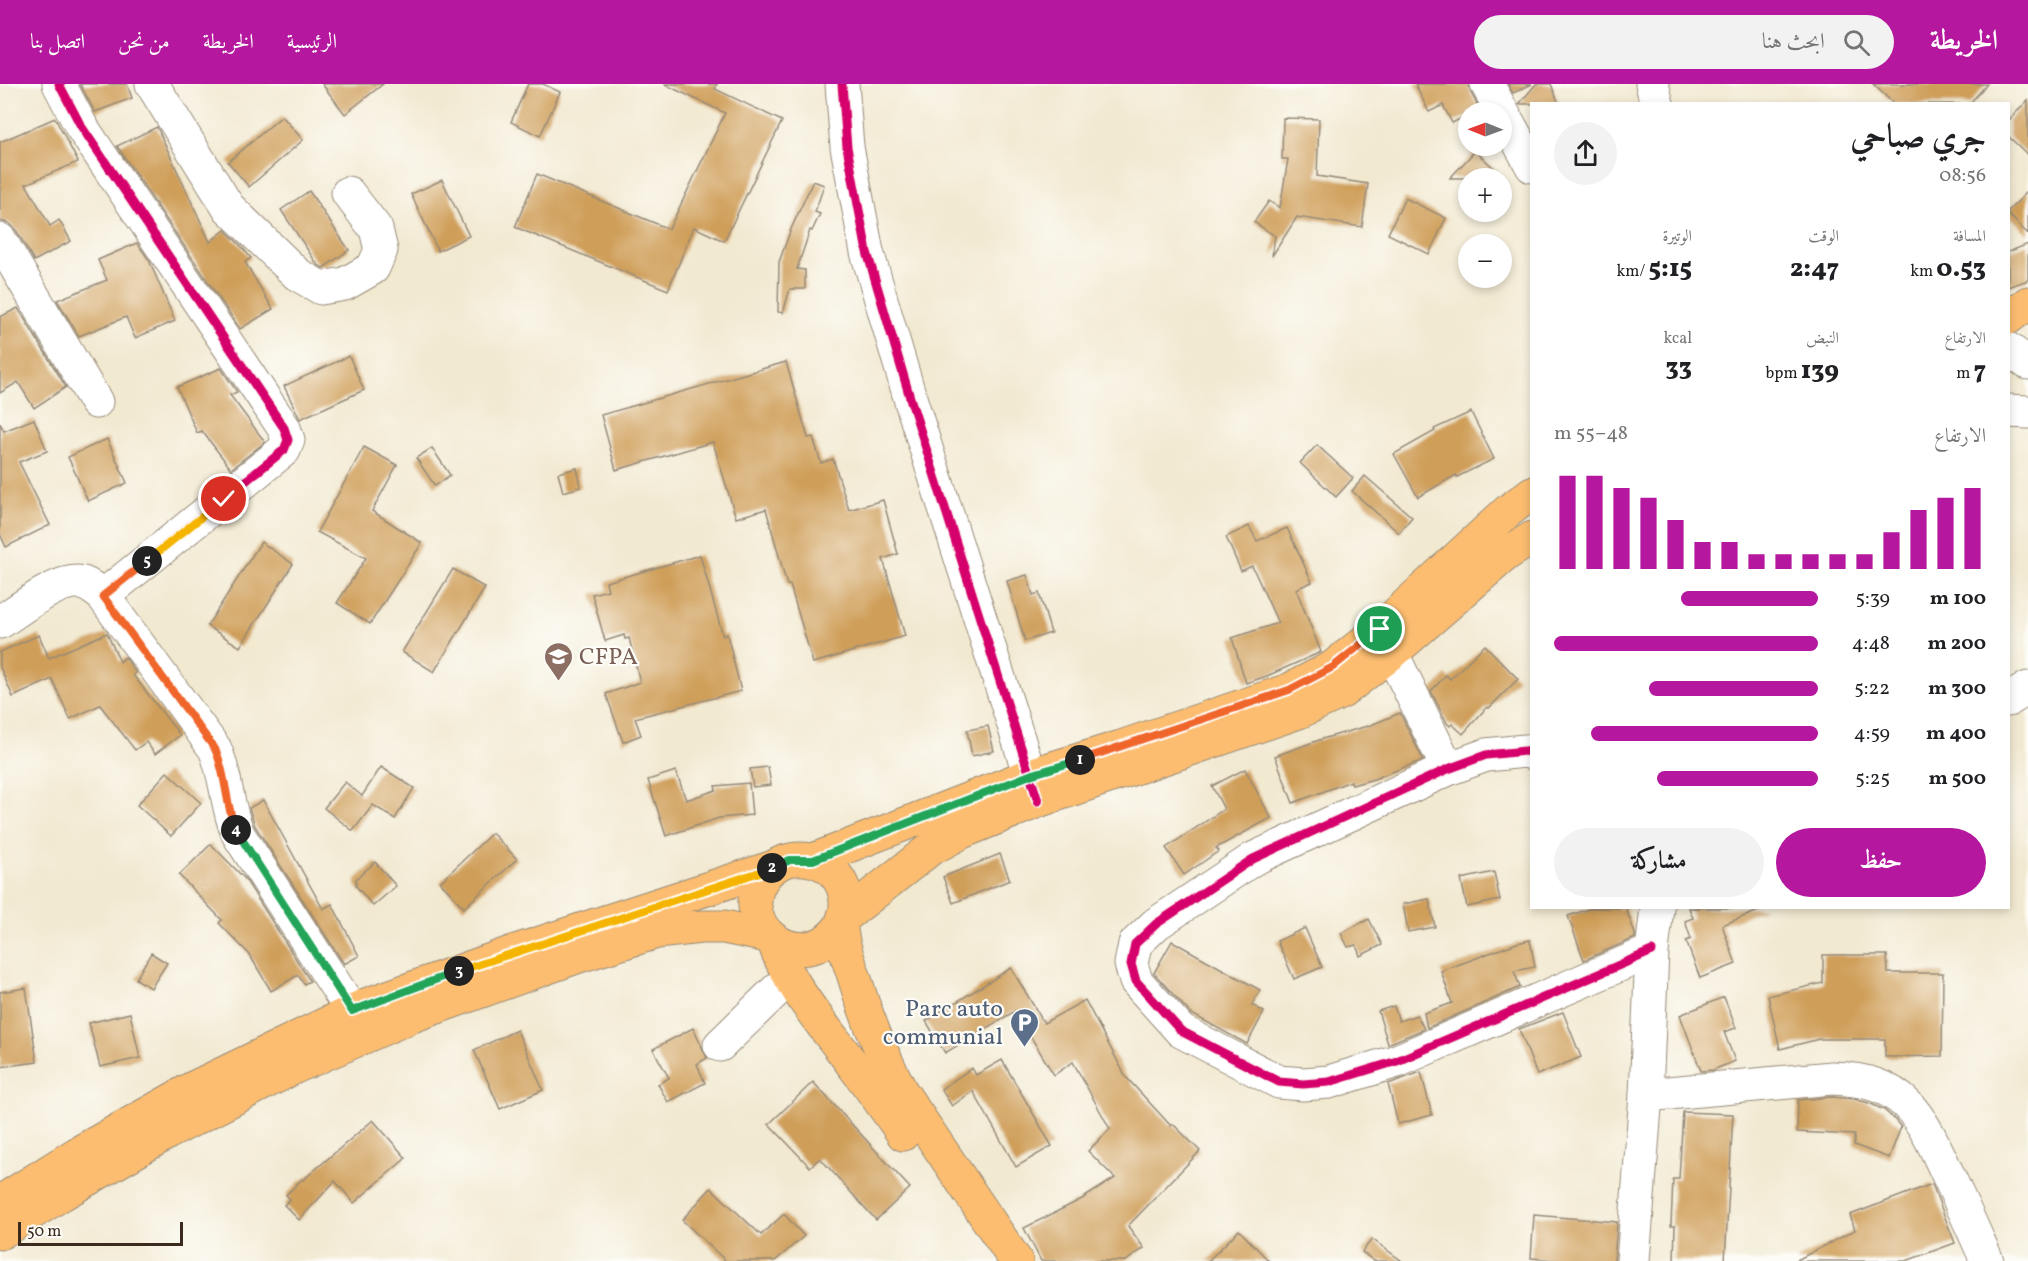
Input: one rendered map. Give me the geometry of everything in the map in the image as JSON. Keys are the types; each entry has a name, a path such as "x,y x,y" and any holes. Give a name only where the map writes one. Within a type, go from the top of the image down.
{"main road":[{"path":"2010,316 2028,303"},
{"path":"0,1202 78,1153 193,1088 352,1011 516,951 790,860 813,860 1034,788 1299,711 1342,693 1386,641 1508,511 1530,494"},
{"path":"1386,641 1530,539"},
{"path":"842,922 921,856 1034,788"},
{"path":"0,1233 167,1133 295,1067 412,1016 579,956 657,933 701,927 724,927 771,938 793,949 815,947 834,935 842,922 846,905 845,893 834,872 813,860"},
{"path":"774,867 760,884 756,906 762,927 771,938 789,978 883,1103 988,1261"},
{"path":"842,922 863,1004 901,1091 1016,1261"}],"street":[{"path":"59,84 81,126 284,428 288,440 284,450 103,596"},
{"path":"152,84 228,207 297,274 321,288 345,284 374,268 381,250 376,229 348,193"},
{"path":"842,84 848,147 867,252 911,401 1034,788"},
{"path":"1487,84 1530,162"},
{"path":"1652,84 1656,102"},
{"path":"0,240 96,402"},
{"path":"2010,350 2028,363"},
{"path":"2010,411 2028,412"},
{"path":"0,622 58,586 70,582 82,582 103,596 215,749 224,774 228,801 237,834 352,1011"},
{"path":"1386,641 1448,769"},
{"path":"2010,699 2028,688"},
{"path":"1530,753 1486,755 1448,769 1253,858 1156,924 1135,944 1131,964 1136,981 1181,1031 1278,1082 1303,1084 1329,1082 1397,1061 1652,951"},
{"path":"1633,1261 1646,1095 1652,951 1657,909"},
{"path":"720,1045 789,978"},
{"path":"1646,1095 1832,1078 1856,1079 1879,1085 1899,1097 1917,1113 1929,1133 1987,1261"}],"building":[{"path":"80,84 127,84 132,98 95,112"},
{"path":"322,84 383,84 345,114"},
{"path":"528,84 543,84 560,92 540,136 511,122"},
{"path":"664,84 717,84 715,89 782,121 724,241 694,227 668,290 515,227 537,174 669,229 725,113"},
{"path":"1415,84 1468,84 1476,102 1458,102 1458,120 1452,123 1443,105 1429,112"},
{"path":"1508,84 1532,84 1513,93"},
{"path":"1536,84 1551,84 1558,102 1530,102 1530,104 1519,104"},
{"path":"1873,84 1987,84 1971,102 1892,102"},
{"path":"2028,100 2028,155 2010,138 2010,119"},
{"path":"282,116 303,140 249,187 228,162"},
{"path":"55,118 78,162 26,184 50,226 59,220 71,241 34,261 16,230 9,223 0,221 0,142"},
{"path":"1283,118 1319,119 1317,176 1368,184 1362,227 1297,217 1272,256 1275,236 1254,222 1269,201 1280,208 1288,159 1282,159"},
{"path":"157,127 210,242 225,230 242,247 251,258 245,262 273,309 240,329 117,146"},
{"path":"1470,156 1481,156 1494,168 1459,168"},
{"path":"1458,169 1458,178 1450,178"},
{"path":"442,180 469,236 438,251 411,194"},
{"path":"813,181 824,185 815,212 820,214 812,231 810,230 797,269 805,270 805,289 790,289 783,313 778,312 779,262"},
{"path":"309,191 349,250 323,268 317,264 281,210"},
{"path":"2028,191 2028,234 2010,216 2010,209"},
{"path":"1405,198 1446,218 1429,254 1388,234"},
{"path":"137,243 149,260 175,321 135,338 126,317 79,336 57,300 107,280 98,260"},
{"path":"2028,244 2028,280 2010,286 2010,251"},
{"path":"18,308 66,387 34,408 18,382 0,393 0,317"},
{"path":"349,356 364,390 300,419 284,386"},
{"path":"786,362 808,438 813,437 821,463 833,459 849,510 883,500 898,554 883,559 905,636 813,663 790,585 787,585 766,509 736,518 713,442 616,470 601,415"},
{"path":"221,368 237,392 230,395 265,442 231,469 202,431 197,433 177,387"},
{"path":"1471,412 1494,459 1457,477 1456,475 1418,497 1394,454 1435,431 1434,429"},
{"path":"34,419 47,451 19,462 50,525 6,547 0,534 0,423 4,431"},
{"path":"107,439 127,483 88,501 68,457"},
{"path":"1317,445 1353,478 1336,497 1300,463"},
{"path":"364,447 397,465 372,511 422,543 370,624 337,603 366,558 317,532"},
{"path":"432,448 450,475 435,486 416,458"},
{"path":"577,468 581,487 563,492 558,473"},
{"path":"1365,476 1412,517 1399,533 1352,491"},
{"path":"1249,526 1257,541 1287,528 1312,582 1296,589 1321,652 1246,683 1232,638 1278,623 1252,566 1241,571 1226,537"},
{"path":"261,542 293,564 240,647 207,626"},
{"path":"700,555 723,636 727,634 741,691 635,718 641,735 623,742 606,694 640,682 629,638 625,639 624,635 605,641 592,594 608,590 606,582"},
{"path":"453,569 485,588 434,672 402,652"},
{"path":"1027,575 1033,595 1039,593 1051,633 1025,641 1007,581"},
{"path":"107,633 120,662 125,657 136,673 133,675 180,735 155,754 146,742 135,750 100,705 70,719 52,679 13,697 0,667 0,652 39,635 49,658"},
{"path":"1485,645 1518,679 1489,708 1487,707 1463,734 1452,724 1450,726 1447,723 1431,691 1446,675 1450,679"},
{"path":"1400,713 1423,760 1374,779 1352,785 1351,781 1293,803 1275,756 1371,725"},
{"path":"988,726 994,751 972,756 967,730"},
{"path":"381,767 414,788 395,819 373,805 353,831 324,808 345,782 362,796"},
{"path":"768,767 771,785 753,787 750,769"},
{"path":"1245,769 1271,818 1216,848 1219,851 1184,875 1166,848 1224,809 1212,786"},
{"path":"676,771 686,800 716,790 715,786 749,783 752,815 719,818 666,836 648,780"},
{"path":"167,772 201,803 171,836 137,805"},
{"path":"263,800 323,909 332,904 359,956 344,964 255,826 249,808"},
{"path":"492,833 517,859 464,908 440,882"},
{"path":"211,844 245,879 310,981 304,984 298,975 271,991 249,954 219,923 222,920 179,875"},
{"path":"1000,854 1010,880 953,903 943,877"},
{"path":"375,862 396,886 373,906 356,886 356,879"},
{"path":"1494,872 1500,900 1467,907 1461,879"},
{"path":"1429,899 1435,927 1408,932 1403,904"},
{"path":"1589,909 1626,909 1635,938 1584,960 1568,916"},
{"path":"1689,909 1764,909 1722,925 1736,964 1700,978 1686,941 1691,939 1685,921 1693,918"},
{"path":"1369,919 1382,945 1360,956 1356,945 1348,947 1341,933"},
{"path":"1305,928 1322,967 1294,979 1277,941"},
{"path":"1530,940 1535,967 1514,971 1520,987 1427,1028 1424,1013 1452,1003 1441,971"},
{"path":"1172,941 1260,990 1252,1005 1264,1012 1247,1044 1190,1013 1154,973"},
{"path":"151,953 167,963 151,988 136,979"},
{"path":"1823,955 1887,955 1888,973 1943,973 1942,1056 1885,1057 1885,1039 1819,1039 1780,1049 1768,996 1823,983"},
{"path":"1011,968 1044,1023 1085,1000 1126,1077 1171,1126 1173,1124 1200,1151 1128,1226 1144,1248 1126,1261 1041,1261 1024,1228 1082,1199 1115,1178 1088,1151 1110,1129 1073,1062 1054,1075 1015,1011 945,1053 926,1021"},
{"path":"26,988 37,1062 0,1067 0,992"},
{"path":"1724,997 1736,1028 1724,1032 1735,1061 1713,1070 1701,1071 1680,1015"},
{"path":"1394,1006 1399,1021 1417,1015 1424,1029 1388,1044 1378,1011"},
{"path":"1563,1012 1581,1057 1537,1075 1519,1029"},
{"path":"130,1013 140,1058 100,1067 89,1023"},
{"path":"693,1028 707,1058 697,1064 705,1083 668,1102 658,1084 669,1078 653,1049"},
{"path":"517,1030 543,1090 500,1109 474,1050"},
{"path":"1002,1060 1052,1146 1016,1167 973,1091 952,1106 941,1089 972,1068 976,1075"},
{"path":"1421,1072 1432,1115 1398,1124 1388,1084"},
{"path":"813,1082 910,1188 876,1220 820,1158 810,1167 769,1124"},
{"path":"1832,1097 1869,1103 1884,1110 1894,1119 1901,1127 1889,1158 1854,1145 1854,1135 1797,1132 1798,1100"},
{"path":"1683,1112 1733,1114 1725,1261 1674,1261 1675,1226 1671,1226 1673,1179 1679,1179"},
{"path":"373,1120 406,1158 354,1203 335,1181 299,1220 284,1205 290,1199 286,1195"},
{"path":"1932,1184 1955,1243 1906,1261 1795,1261 1855,1230 1850,1215"},
{"path":"711,1188 761,1235 784,1214 804,1236 775,1261 726,1261 682,1220"},
{"path":"1534,1215 1617,1222 1614,1261 1531,1258"},
{"path":"1239,1230 1269,1261 1208,1261"},
{"path":"1372,1239 1402,1261 1374,1261 1362,1252"}],"cycle path":[{"path":"59,84 81,126 284,428 288,440 284,450 103,596"},
{"path":"842,84 847,147 867,252 911,401 1038,801"},
{"path":"1530,752 1486,755 1448,769 1253,859 1156,924 1135,944 1131,964 1136,981 1181,1031 1279,1082 1303,1084 1329,1082 1397,1061 1652,951"}],"place":[{"name":"CFPA","path":"558,682"},
{"name":"Parc auto communial","path":"1024,1048"}],"route":[{"path":"224,499 103,596 215,749 221,762 232,821 237,834 352,1011 516,951 774,867 782,862 799,858 813,860 1030,775 1289,690 1333,667 1380,629"}]}
